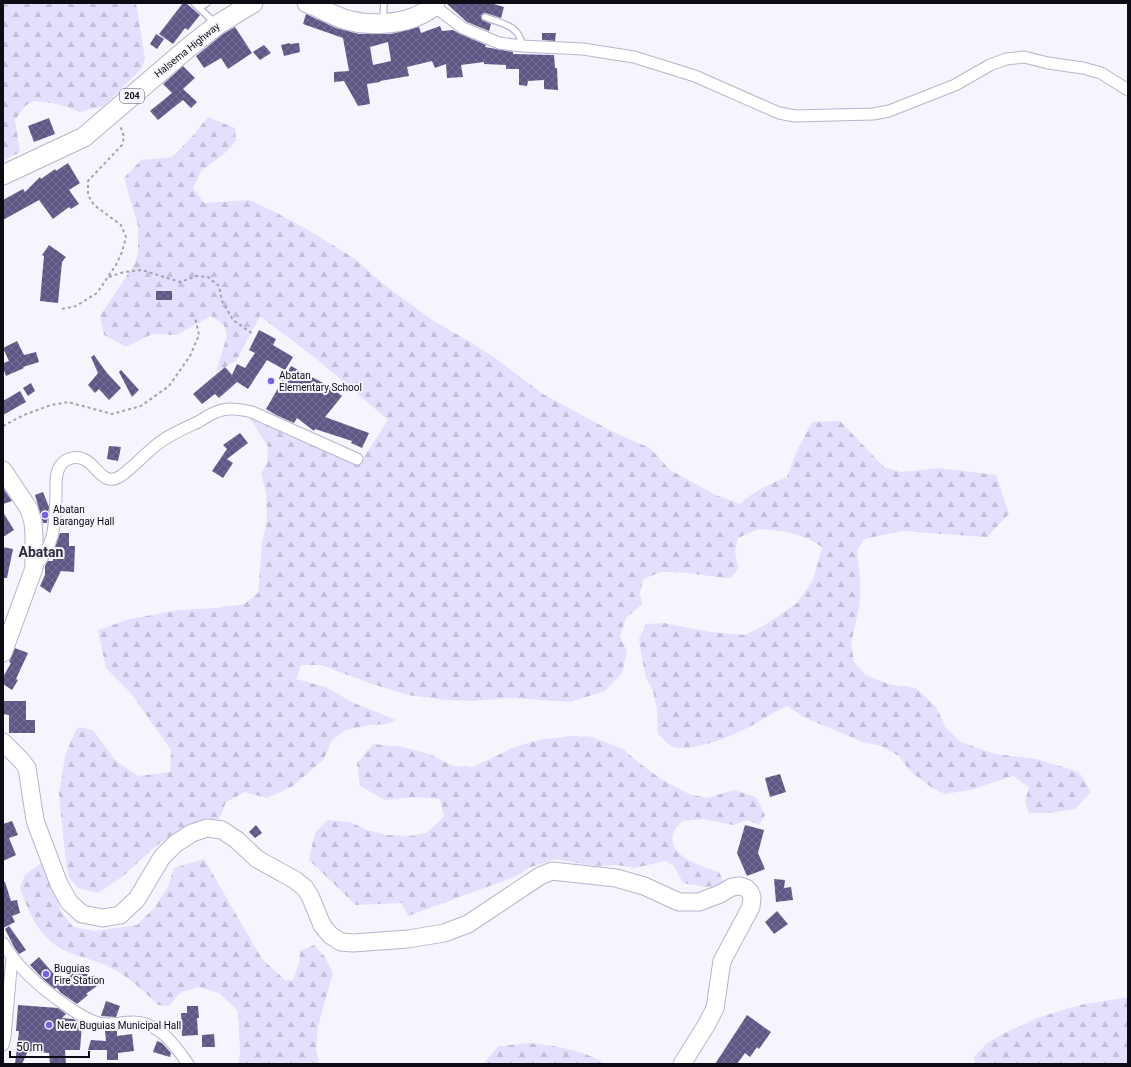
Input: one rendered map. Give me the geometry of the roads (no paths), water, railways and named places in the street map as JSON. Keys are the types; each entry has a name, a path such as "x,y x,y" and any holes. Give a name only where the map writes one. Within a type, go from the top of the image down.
{"highway":[{"name":"Halsema Highway","path":"3,176 84,138 189,47 217,25 253,3"},
{"path":"307,3 345,20 383,24 404,21 421,14 434,4"}],"main road":[{"path":"3,470 29,509 33,522 34,535 34,568 3,653"},
{"path":"3,742 27,768 31,799 38,827 59,884 69,902 82,914 103,918 120,915 137,899 162,857 175,844 192,833 207,828 222,830 237,840 257,859 295,880 305,888 310,896 322,925 330,935 341,942 353,943 408,939 444,932 462,926 480,917 540,876 552,871 616,878 644,886 679,902 699,902 720,894 732,887 740,886 746,888 752,897 751,907 722,961 715,1008 707,1024 682,1064"}],"street":[{"path":"434,4 464,28 499,43 522,46 583,49 634,57 695,76 779,113 795,116 873,114 889,111 955,85 990,65 1006,59 1024,57 1048,63 1083,68 1101,73 1128,90"},
{"path":"34,568 44,558 50,545 56,517 56,481 61,464 66,460 79,458 88,461 104,478 119,478 160,443 212,413 227,409 240,409 252,412 357,459"},
{"path":"3,943 12,957 40,988 76,1013 88,1019 109,1025 131,1022 151,1025 173,1044 188,1064"},
{"path":"3,1044 5,1037 12,957"}],"lane":[{"path":"194,3 217,25"},
{"path":"200,8 206,3"},
{"path":"383,24 384,3"},
{"path":"485,17 516,30 521,38 522,46"}],"place":[{"name":"Abatan Elementary School","path":"271,381"},
{"name":"Abatan Barangay Hall","path":"45,515"},
{"name":"Buguias Fire Station","path":"46,974"},
{"name":"New Buguias Municipal Hall","path":"49,1025"}],"district":[{"name":"Abatan","path":"41,552"}]}
